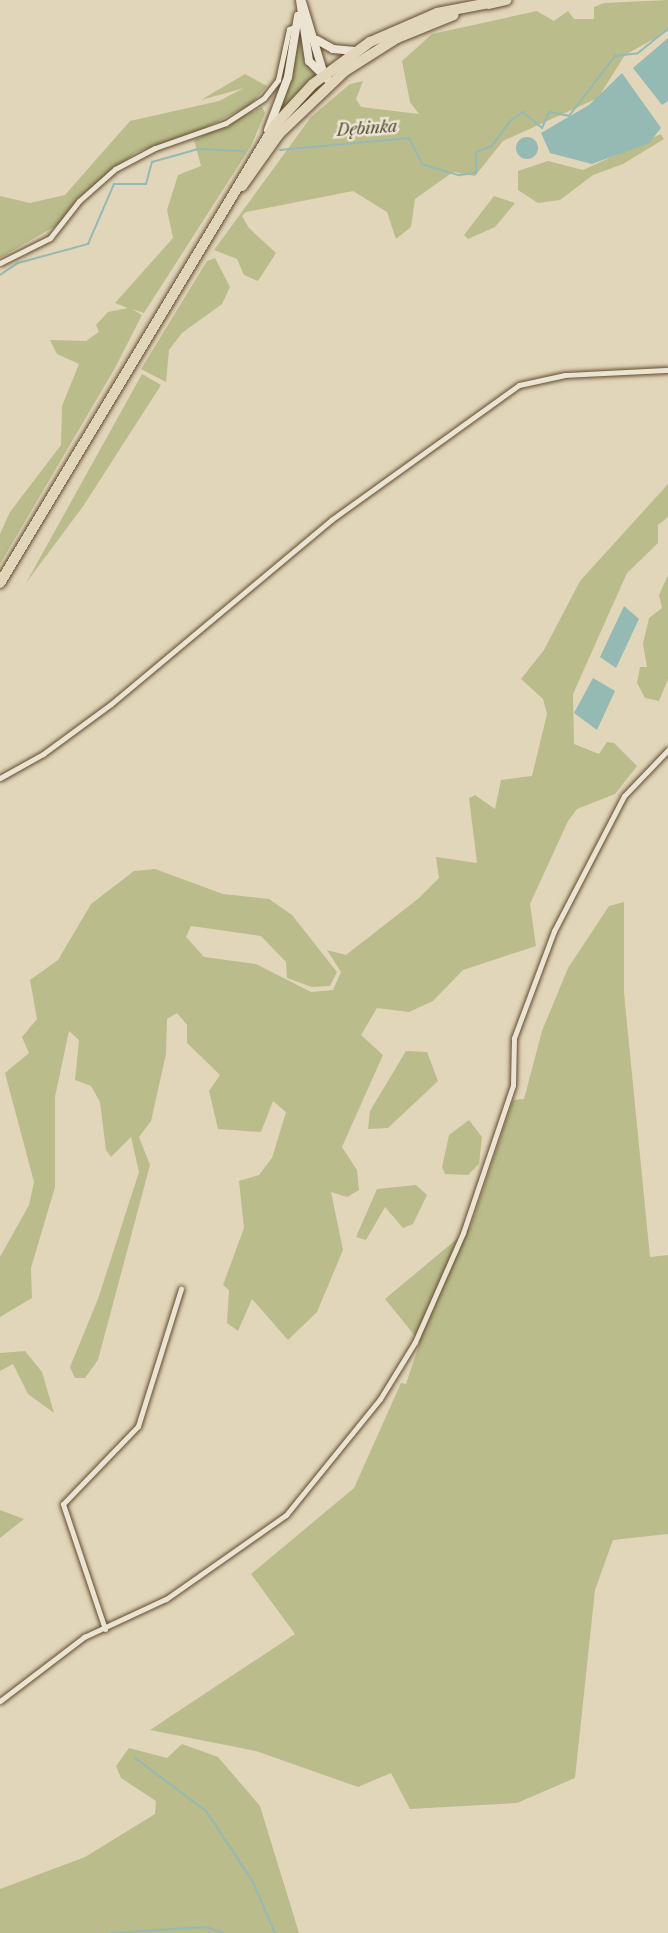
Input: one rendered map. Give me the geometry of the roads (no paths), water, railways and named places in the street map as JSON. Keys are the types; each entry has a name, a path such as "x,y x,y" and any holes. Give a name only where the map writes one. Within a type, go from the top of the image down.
{"highway":[{"path":"0,583 256,158 266,135 355,51 457,10 507,0"},
{"path":"256,158 327,79 385,44 457,10"}],"main road":[{"path":"266,135 288,77 301,0"},
{"path":"301,0 327,79"},
{"path":"298,16 309,61 327,79"},
{"path":"315,37 333,49 355,51"}],"street":[{"path":"0,262 51,238 79,201 115,170 155,148 226,123 264,98 278,80 289,29 297,26"},
{"path":"0,778 43,754 111,704 331,520 519,385 565,375 668,370"},
{"path":"0,1701 84,1637 166,1599 286,1515 390,1384 444,1281 477,1196 513,1085 514,1038 554,931 624,796 668,750"},
{"path":"105,1629 63,1503 138,1426 181,1289"}],"water":[{"path":"668,38 668,101 662,105 633,68"},
{"path":"622,73 661,128 649,143 592,164 550,153 541,133 589,105"},
{"path":"527,137 535,140 538,148 535,156 527,159 519,156 516,148 519,140"},
{"path":"624,606 639,619 616,668 600,657"},
{"path":"593,678 615,691 597,730 574,713"}],"waterway":[{"name":"Dębinka","path":"280,150 409,138 422,164 459,175 476,173 476,152 492,146 510,121 523,112 542,128 549,112 569,116 615,56 638,53 668,29"},
{"name":"Dębinka","path":"0,275 18,263 88,244 114,184 146,184 152,162 198,149 244,151"},
{"path":"135,1758 206,1811 253,1882 275,1933"},
{"path":"111,1933 206,1927 223,1933"}]}
